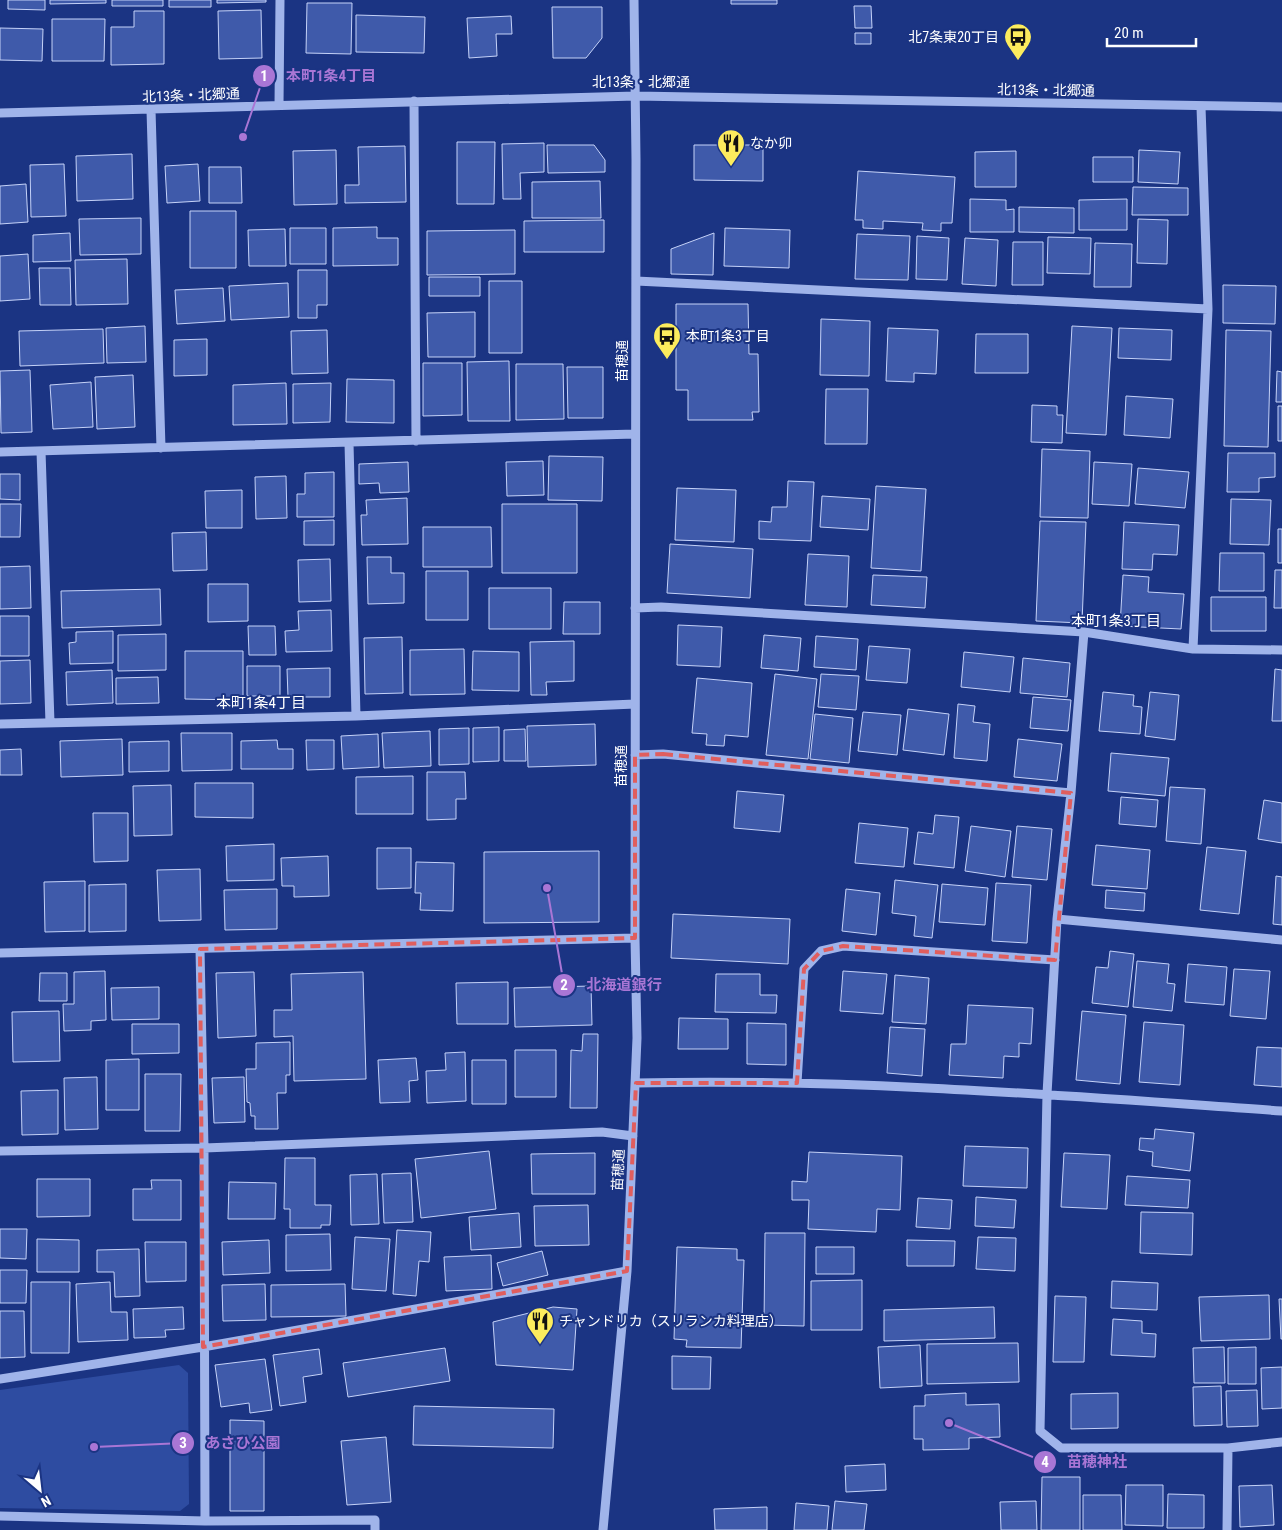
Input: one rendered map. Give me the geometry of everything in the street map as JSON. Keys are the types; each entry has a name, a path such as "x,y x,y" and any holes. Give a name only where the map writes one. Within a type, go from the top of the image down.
{"street":[{"path":"279,105 280,0"},
{"name":"苗穂通","path":"603,1530 627,1271 637,1038 635,938 636,96 634,0"},
{"name":"北13条・北郷通","path":"0,113 636,96 1282,107"},
{"path":"414,101 416,441"},
{"path":"1193,649 1208,309 1201,107"},
{"path":"151,110 161,448"},
{"path":"636,282 1208,309"},
{"path":"0,452 636,434"},
{"path":"349,443 356,716"},
{"path":"41,451 50,723"},
{"path":"635,608 661,607 1084,632 1193,649 1282,650"},
{"path":"1084,632 1071,793 1054,960 1047,1094 1040,1432 1061,1448 1228,1448 1282,1442"},
{"path":"0,724 356,716 635,704"},
{"path":"635,755 663,754 1071,793"},
{"path":"1058,919 1282,940"},
{"path":"0,953 635,938"},
{"path":"797,1083 804,969 821,951 843,946 1054,960"},
{"path":"200,949 204,1148 204,1521"},
{"path":"636,1083 797,1083 1047,1094 1282,1110"},
{"path":"0,1151 204,1148 602,1132 633,1136"},
{"path":"0,1379 203,1347 627,1271"},
{"path":"1227,1530 1228,1448"},
{"path":"0,1516 204,1521 375,1520 375,1530"}],"highlighted area":[{"path":"663,754 1071,793 1055,960 843,946 821,951 804,969 797,1083 636,1083 627,1271 203,1347 200,949 635,938 635,755"}],"shaded area":[{"path":"179,1365 188,1373 189,1504 180,1511 0,1508 0,1390"}],"building":[{"path":"8,0 45,0 45,10 8,9"},
{"path":"50,0 106,0 106,3 50,4"},
{"path":"112,0 163,0 163,6 112,6"},
{"path":"169,0 211,0 211,7 169,7"},
{"path":"217,0 266,0 266,2 217,3"},
{"path":"731,0 777,0 777,4 731,4"},
{"path":"307,3 352,3 351,54 306,53"},
{"path":"854,6 871,6 872,28 855,28"},
{"path":"552,7 602,7 602,38 586,58 553,58"},
{"path":"261,10 262,58 219,59 218,11"},
{"path":"134,11 164,11 164,64 111,65 111,27 134,27"},
{"path":"356,15 425,17 424,53 356,52"},
{"path":"511,16 512,34 496,34 497,56 469,58 467,18"},
{"path":"52,19 105,19 104,61 52,61"},
{"path":"0,28 43,29 42,61 0,60"},
{"path":"855,33 871,33 871,44 855,44"},
{"path":"457,142 495,142 494,204 457,204"},
{"path":"544,143 544,172 520,173 521,199 503,199 502,144"},
{"path":"547,145 594,145 605,160 605,172 548,173"},
{"path":"694,145 763,145 763,181 694,180"},
{"path":"405,146 406,202 345,203 345,185 359,185 358,147"},
{"path":"336,150 337,204 294,205 293,151"},
{"path":"1139,150 1180,152 1178,184 1138,182"},
{"path":"1016,151 1016,187 975,187 975,152"},
{"path":"132,154 133,199 77,201 76,156"},
{"path":"1093,157 1133,157 1133,182 1093,182"},
{"path":"64,164 66,216 31,217 30,165"},
{"path":"198,164 200,201 167,203 165,166"},
{"path":"209,167 241,167 242,203 209,203"},
{"path":"858,171 955,177 952,223 941,223 941,231 922,230 923,223 883,221 883,229 863,228 863,220 855,220"},
{"path":"600,181 601,218 532,218 532,182"},
{"path":"26,184 28,222 0,224 0,186"},
{"path":"1133,187 1188,188 1188,215 1132,215"},
{"path":"970,199 1006,200 1006,210 1014,209 1014,232 970,232"},
{"path":"1127,199 1127,230 1079,230 1079,200"},
{"path":"1019,207 1074,208 1074,233 1019,232"},
{"path":"190,211 236,211 236,268 190,268"},
{"path":"141,218 141,254 80,255 79,219"},
{"path":"1138,219 1168,220 1167,264 1137,263"},
{"path":"604,220 604,252 524,252 524,221"},
{"path":"377,227 377,238 398,238 398,265 333,266 333,228"},
{"path":"290,228 326,228 326,264 290,264"},
{"path":"725,228 790,230 789,268 724,266"},
{"path":"285,229 286,266 249,266 248,230"},
{"path":"515,230 515,274 427,275 427,231"},
{"path":"70,233 71,261 33,262 33,235"},
{"path":"714,233 713,275 671,274 671,249"},
{"path":"857,234 910,236 908,280 855,279"},
{"path":"917,236 949,238 947,280 916,279"},
{"path":"1048,237 1091,238 1090,274 1047,273"},
{"path":"965,238 998,240 996,286 962,284"},
{"path":"1013,242 1043,242 1043,285 1012,285"},
{"path":"1095,243 1132,244 1131,287 1094,287"},
{"path":"28,254 30,299 0,301 0,256"},
{"path":"127,259 128,304 76,305 75,260"},
{"path":"39,268 70,268 71,305 40,305"},
{"path":"298,270 327,270 327,305 317,305 317,318 298,318"},
{"path":"429,277 480,277 480,296 429,296"},
{"path":"489,281 522,281 522,353 489,353"},
{"path":"288,283 289,317 231,320 229,286"},
{"path":"1223,285 1276,286 1275,324 1223,323"},
{"path":"223,288 225,321 177,324 175,290"},
{"path":"676,304 748,304 749,354 758,354 759,412 752,412 753,420 688,420 688,390 676,390"},
{"path":"475,312 475,357 428,357 427,313"},
{"path":"821,319 870,321 869,376 820,375"},
{"path":"145,326 146,362 107,363 106,328"},
{"path":"1072,326 1112,328 1106,435 1066,433"},
{"path":"888,328 938,330 936,374 914,373 914,382 886,381"},
{"path":"1119,328 1172,330 1171,360 1118,358"},
{"path":"103,329 104,363 20,366 19,331"},
{"path":"327,330 328,373 292,374 291,331"},
{"path":"1226,330 1271,331 1268,447 1224,446"},
{"path":"976,334 1028,334 1028,373 975,373"},
{"path":"207,339 207,375 174,376 174,340"},
{"path":"509,361 510,421 468,421 467,362"},
{"path":"423,363 462,363 462,415 423,416"},
{"path":"516,364 563,364 564,419 516,420"},
{"path":"567,367 603,367 603,418 568,418"},
{"path":"30,370 32,432 1,433 0,371"},
{"path":"1277,371 1282,372 1282,402 1276,402"},
{"path":"133,375 135,427 97,429 95,377"},
{"path":"347,379 394,380 394,423 346,422"},
{"path":"91,382 93,427 53,429 50,385"},
{"path":"286,383 287,424 233,425 233,385"},
{"path":"331,383 330,422 293,423 293,384"},
{"path":"826,389 868,389 867,444 825,444"},
{"path":"1126,396 1173,399 1170,438 1124,435"},
{"path":"1032,405 1057,406 1057,415 1063,415 1062,443 1031,442"},
{"path":"1278,406 1282,406 1282,441 1278,441"},
{"path":"1042,449 1090,451 1088,518 1040,517"},
{"path":"1228,453 1275,453 1275,477 1259,478 1259,492 1227,492"},
{"path":"549,456 603,457 602,501 548,500"},
{"path":"543,461 544,495 507,496 506,462"},
{"path":"408,462 409,492 380,493 379,483 359,484 359,464"},
{"path":"1094,462 1132,464 1129,506 1092,504"},
{"path":"1138,468 1189,472 1185,508 1135,504"},
{"path":"334,472 334,517 297,517 297,494 305,494 305,473"},
{"path":"0,474 20,474 20,500 0,499"},
{"path":"286,476 287,518 256,519 255,477"},
{"path":"788,481 814,482 811,541 759,539 759,521 771,522 772,507 787,507"},
{"path":"876,486 926,489 921,571 871,568"},
{"path":"677,488 736,490 734,542 675,540"},
{"path":"242,490 242,528 206,528 205,491"},
{"path":"822,496 870,499 868,530 820,527"},
{"path":"407,498 408,544 362,545 361,515 367,515 366,500"},
{"path":"1231,499 1271,500 1269,545 1230,544"},
{"path":"0,504 21,504 20,537 0,537"},
{"path":"502,504 577,504 577,573 502,573"},
{"path":"334,520 334,545 304,545 304,521"},
{"path":"1040,521 1086,522 1082,623 1036,621"},
{"path":"1124,522 1179,525 1177,555 1153,554 1152,570 1122,569"},
{"path":"423,527 491,527 492,567 423,567"},
{"path":"1278,529 1282,529 1282,563 1278,563"},
{"path":"206,532 207,570 173,571 172,533"},
{"path":"670,544 753,549 750,598 667,593"},
{"path":"1220,553 1264,553 1264,591 1219,591"},
{"path":"808,554 849,556 847,607 805,605"},
{"path":"367,557 391,557 391,573 404,573 404,603 368,604"},
{"path":"330,559 331,601 299,602 298,560"},
{"path":"30,566 31,608 0,609 0,567"},
{"path":"1275,570 1282,570 1282,608 1274,608"},
{"path":"426,571 468,571 468,620 426,620"},
{"path":"873,575 927,577 925,608 871,605"},
{"path":"1123,575 1149,577 1148,592 1184,594 1181,629 1120,626"},
{"path":"208,584 248,584 248,621 208,622"},
{"path":"489,588 551,588 551,629 489,629"},
{"path":"160,589 161,625 62,628 61,591"},
{"path":"1211,597 1266,597 1266,631 1211,631"},
{"path":"564,602 600,602 600,634 563,634"},
{"path":"331,610 332,651 286,652 285,631 299,630 298,611"},
{"path":"0,616 29,616 29,656 0,656"},
{"path":"678,625 722,627 720,667 677,665"},
{"path":"248,626 275,626 276,655 249,655"},
{"path":"113,631 113,663 70,664 69,643 76,642 76,632"},
{"path":"166,634 166,670 118,671 118,635"},
{"path":"764,635 801,638 798,671 761,668"},
{"path":"816,636 858,639 856,670 814,667"},
{"path":"402,637 403,693 365,694 364,638"},
{"path":"574,641 574,681 546,682 547,695 531,695 530,642"},
{"path":"869,646 910,649 907,683 866,680"},
{"path":"464,649 465,694 410,695 410,650"},
{"path":"185,651 243,651 243,700 185,699"},
{"path":"473,651 519,652 519,691 472,690"},
{"path":"964,652 1014,657 1010,692 961,687"},
{"path":"1023,658 1070,663 1067,697 1020,693"},
{"path":"30,660 31,703 0,704 0,661"},
{"path":"247,666 280,666 280,696 247,696"},
{"path":"330,668 330,697 288,697 287,669"},
{"path":"1275,669 1282,670 1282,721 1272,721"},
{"path":"112,670 113,703 67,705 66,672"},
{"path":"775,674 817,679 808,759 766,755"},
{"path":"821,674 859,676 856,710 818,707"},
{"path":"158,677 159,703 116,704 116,678"},
{"path":"697,678 752,683 748,737 725,735 724,746 706,745 707,734 692,733"},
{"path":"1103,692 1134,695 1133,706 1142,707 1140,734 1099,731"},
{"path":"1150,692 1179,695 1175,740 1145,736"},
{"path":"1033,697 1071,700 1068,731 1030,728"},
{"path":"958,704 975,706 973,722 990,724 987,761 954,758"},
{"path":"908,709 949,714 944,755 903,750"},
{"path":"863,712 901,715 897,755 858,751"},
{"path":"815,714 853,718 849,763 810,759"},
{"path":"595,724 596,765 528,767 527,726"},
{"path":"499,727 499,761 473,762 473,728"},
{"path":"469,728 469,764 439,765 439,729"},
{"path":"525,729 526,761 504,761 504,730"},
{"path":"430,731 431,766 384,768 382,733"},
{"path":"181,733 232,733 232,770 182,771"},
{"path":"378,734 379,767 343,769 341,736"},
{"path":"122,739 123,775 61,777 60,741"},
{"path":"1018,739 1062,744 1057,781 1014,777"},
{"path":"277,740 278,749 293,749 293,769 241,769 241,741"},
{"path":"306,740 334,740 334,769 307,770"},
{"path":"169,741 169,771 129,772 129,742"},
{"path":"21,749 22,775 0,775 0,750"},
{"path":"1111,753 1169,758 1165,796 1108,791"},
{"path":"427,772 465,772 466,799 456,799 456,819 427,820"},
{"path":"413,776 413,814 356,814 356,777"},
{"path":"195,783 253,783 253,818 195,817"},
{"path":"171,785 172,835 134,836 133,786"},
{"path":"1170,787 1205,789 1201,844 1166,841"},
{"path":"737,791 784,795 780,832 734,828"},
{"path":"1121,797 1158,800 1156,827 1119,824"},
{"path":"1264,800 1282,803 1282,843 1258,839"},
{"path":"93,813 128,813 128,861 94,862"},
{"path":"935,815 959,817 954,868 914,864 918,832 933,834"},
{"path":"859,823 908,828 904,867 855,863"},
{"path":"971,826 1011,831 1005,877 965,871"},
{"path":"1017,826 1052,829 1047,880 1012,877"},
{"path":"274,844 274,880 227,881 226,846"},
{"path":"1096,845 1150,850 1147,889 1092,885"},
{"path":"1207,847 1246,851 1239,914 1200,910"},
{"path":"377,848 411,848 411,888 377,889"},
{"path":"599,851 599,922 484,923 484,852"},
{"path":"328,856 329,896 294,897 294,886 282,886 281,858"},
{"path":"416,862 454,863 453,911 420,910 421,893 415,893"},
{"path":"200,869 201,920 159,921 157,870"},
{"path":"1276,876 1282,877 1282,925 1273,924"},
{"path":"895,880 938,885 932,938 914,936 916,916 892,913"},
{"path":"85,881 85,931 45,932 44,882"},
{"path":"996,883 1031,885 1027,943 992,941"},
{"path":"126,884 126,931 89,932 89,885"},
{"path":"942,884 988,888 985,925 939,922"},
{"path":"277,889 277,929 225,930 224,890"},
{"path":"846,889 880,893 876,935 842,931"},
{"path":"1106,890 1145,893 1144,911 1105,908"},
{"path":"673,914 790,919 788,964 671,958"},
{"path":"1110,951 1134,954 1128,1007 1092,1003 1096,967 1108,968"},
{"path":"1137,961 1169,964 1167,983 1175,984 1172,1011 1133,1007"},
{"path":"1188,964 1227,967 1224,1005 1185,1002"},
{"path":"1234,969 1270,971 1266,1019 1230,1016"},
{"path":"105,971 106,1020 91,1021 91,1030 64,1031 63,1004 74,1004 74,972"},
{"path":"843,971 887,974 883,1014 840,1011"},
{"path":"254,972 256,1036 218,1038 216,973"},
{"path":"363,972 366,1079 294,1081 293,1036 274,1037 274,1010 292,1010 291,974"},
{"path":"40,973 67,973 67,1001 39,1001"},
{"path":"716,974 760,974 760,995 777,995 776,1013 715,1012"},
{"path":"895,975 929,978 926,1024 892,1022"},
{"path":"508,982 508,1024 457,1024 456,983"},
{"path":"591,986 592,1025 515,1027 514,988"},
{"path":"159,987 159,1019 112,1020 111,988"},
{"path":"968,1005 1033,1008 1031,1044 1019,1043 1019,1057 1004,1056 1003,1078 949,1075 951,1044 966,1044"},
{"path":"59,1011 60,1061 13,1062 12,1012"},
{"path":"1082,1011 1126,1015 1120,1084 1076,1080"},
{"path":"679,1018 728,1019 728,1049 678,1049"},
{"path":"1144,1022 1184,1025 1180,1085 1139,1082"},
{"path":"747,1023 786,1024 786,1065 747,1064"},
{"path":"132,1024 179,1024 179,1053 132,1054"},
{"path":"890,1027 925,1029 922,1076 887,1073"},
{"path":"583,1034 598,1034 597,1108 570,1108 571,1050 582,1051"},
{"path":"290,1042 290,1075 286,1075 286,1093 277,1093 278,1129 255,1129 255,1116 251,1116 250,1103 247,1102 246,1069 256,1069 256,1043"},
{"path":"1257,1047 1282,1048 1282,1087 1254,1085"},
{"path":"515,1050 556,1050 556,1097 515,1097"},
{"path":"465,1052 466,1101 427,1103 426,1071 446,1070 445,1053"},
{"path":"416,1058 418,1080 409,1081 410,1102 380,1103 378,1060"},
{"path":"139,1059 139,1110 106,1110 106,1060"},
{"path":"472,1060 506,1060 506,1104 472,1104"},
{"path":"145,1074 181,1074 180,1131 145,1131"},
{"path":"97,1077 98,1129 65,1130 64,1078"},
{"path":"244,1077 245,1122 214,1123 212,1078"},
{"path":"58,1090 58,1134 22,1135 21,1091"},
{"path":"1155,1129 1194,1133 1190,1171 1152,1166 1153,1152 1139,1150 1140,1138 1154,1139"},
{"path":"965,1146 1028,1148 1027,1188 963,1186"},
{"path":"489,1151 496,1209 421,1218 415,1159"},
{"path":"809,1152 902,1156 900,1210 877,1209 876,1232 808,1229 809,1200 792,1200 792,1181 807,1182"},
{"path":"595,1153 595,1194 532,1194 531,1154"},
{"path":"1064,1153 1110,1155 1107,1209 1061,1207"},
{"path":"285,1158 315,1158 315,1205 331,1205 330,1225 321,1225 321,1228 290,1228 290,1209 284,1209"},
{"path":"411,1173 413,1222 384,1223 382,1174"},
{"path":"377,1174 379,1224 351,1225 350,1175"},
{"path":"1127,1176 1190,1180 1188,1208 1125,1205"},
{"path":"37,1179 90,1179 90,1216 37,1217"},
{"path":"151,1180 181,1180 181,1220 133,1220 133,1189 152,1189"},
{"path":"229,1182 276,1183 275,1219 228,1219"},
{"path":"976,1197 1016,1200 1014,1228 975,1226"},
{"path":"918,1198 952,1200 950,1229 916,1227"},
{"path":"588,1205 589,1245 535,1246 534,1206"},
{"path":"1141,1212 1193,1213 1192,1255 1140,1253"},
{"path":"519,1213 521,1247 471,1250 469,1217"},
{"path":"0,1229 27,1229 26,1259 0,1258"},
{"path":"397,1230 431,1232 429,1262 419,1261 416,1296 393,1294"},
{"path":"765,1233 805,1233 804,1326 764,1325"},
{"path":"330,1234 331,1270 286,1271 286,1235"},
{"path":"355,1237 390,1239 386,1291 352,1289"},
{"path":"978,1237 1016,1238 1015,1271 976,1269"},
{"path":"37,1239 79,1240 79,1272 37,1272"},
{"path":"269,1240 270,1273 223,1275 222,1242"},
{"path":"907,1240 955,1241 954,1266 907,1266"},
{"path":"145,1242 186,1242 186,1281 146,1282"},
{"path":"677,1247 737,1249 737,1260 744,1260 741,1348 686,1347 687,1340 674,1339"},
{"path":"816,1247 854,1247 854,1274 816,1274"},
{"path":"139,1249 140,1296 115,1297 114,1272 97,1272 97,1250"},
{"path":"542,1251 548,1275 503,1286 497,1263"},
{"path":"491,1255 492,1289 446,1291 444,1257"},
{"path":"0,1270 27,1270 26,1303 0,1303"},
{"path":"862,1280 862,1330 811,1330 811,1281"},
{"path":"1112,1281 1158,1283 1157,1310 1111,1308"},
{"path":"31,1282 70,1282 69,1353 31,1353"},
{"path":"110,1282 111,1312 127,1312 128,1340 78,1342 76,1284"},
{"path":"265,1284 266,1320 223,1321 222,1285"},
{"path":"345,1284 346,1316 271,1317 271,1285"},
{"path":"1269,1295 1270,1339 1201,1341 1199,1297"},
{"path":"1055,1296 1086,1297 1084,1362 1053,1362"},
{"path":"1279,1299 1282,1299 1282,1339 1281,1339"},
{"path":"183,1307 184,1329 165,1330 166,1337 134,1338 133,1309"},
{"path":"553,1307 577,1309 573,1370 496,1365 493,1322"},
{"path":"994,1307 995,1338 884,1341 884,1310"},
{"path":"0,1311 24,1311 25,1357 0,1358"},
{"path":"1113,1319 1142,1321 1142,1333 1156,1334 1155,1357 1111,1355"},
{"path":"1018,1343 1019,1382 927,1384 927,1344"},
{"path":"920,1345 922,1386 880,1388 878,1347"},
{"path":"1224,1347 1225,1383 1194,1383 1193,1348"},
{"path":"1256,1347 1256,1384 1228,1384 1228,1348"},
{"path":"445,1348 450,1381 348,1397 343,1363"},
{"path":"319,1349 322,1374 303,1377 306,1402 280,1406 273,1355"},
{"path":"672,1356 711,1357 710,1389 672,1389"},
{"path":"265,1359 272,1410 250,1413 249,1403 221,1407 215,1365"},
{"path":"1282,1367 1282,1408 1262,1409 1261,1368"},
{"path":"1221,1386 1222,1425 1194,1426 1193,1387"},
{"path":"1257,1390 1258,1426 1227,1427 1226,1391"},
{"path":"966,1393 966,1405 999,1404 1000,1437 969,1438 969,1449 923,1450 923,1439 914,1439 914,1406 925,1406 925,1395"},
{"path":"1118,1393 1118,1428 1071,1429 1071,1394"},
{"path":"414,1406 554,1409 553,1448 413,1445"},
{"path":"230,1420 264,1421 264,1511 230,1511"},
{"path":"386,1437 391,1502 347,1505 341,1441"},
{"path":"885,1464 886,1490 846,1492 845,1466"},
{"path":"1042,1477 1080,1477 1080,1530 1041,1530"},
{"path":"1126,1485 1163,1485 1163,1526 1125,1525"},
{"path":"1272,1485 1274,1525 1240,1527 1239,1486"},
{"path":"1168,1494 1204,1495 1204,1528 1167,1528"},
{"path":"1083,1495 1121,1495 1122,1530 1083,1530"},
{"path":"835,1501 867,1504 864,1530 832,1530"},
{"path":"1036,1501 1037,1530 1001,1530 1000,1502"},
{"path":"796,1503 829,1506 827,1530 794,1530"},
{"path":"767,1507 767,1530 715,1530 714,1509"}],"place":[{"name":"北7条東20丁目","path":"1018,61"},
{"name":"本町1条4丁目","path":"243,137"},
{"name":"なか卯","path":"731,167"},
{"name":"本町1条3丁目","path":"667,360"},
{"name":"北海道銀行","path":"547,888"},
{"name":"チャンドリカ（スリランカ料理店）","path":"540,1345"},
{"name":"苗穂神社","path":"949,1423"},
{"name":"あさひ公園","path":"94,1447"}],"district":[{"name":"本町1条3丁目","path":"1116,621"},
{"name":"本町1条4丁目","path":"261,703"}]}
